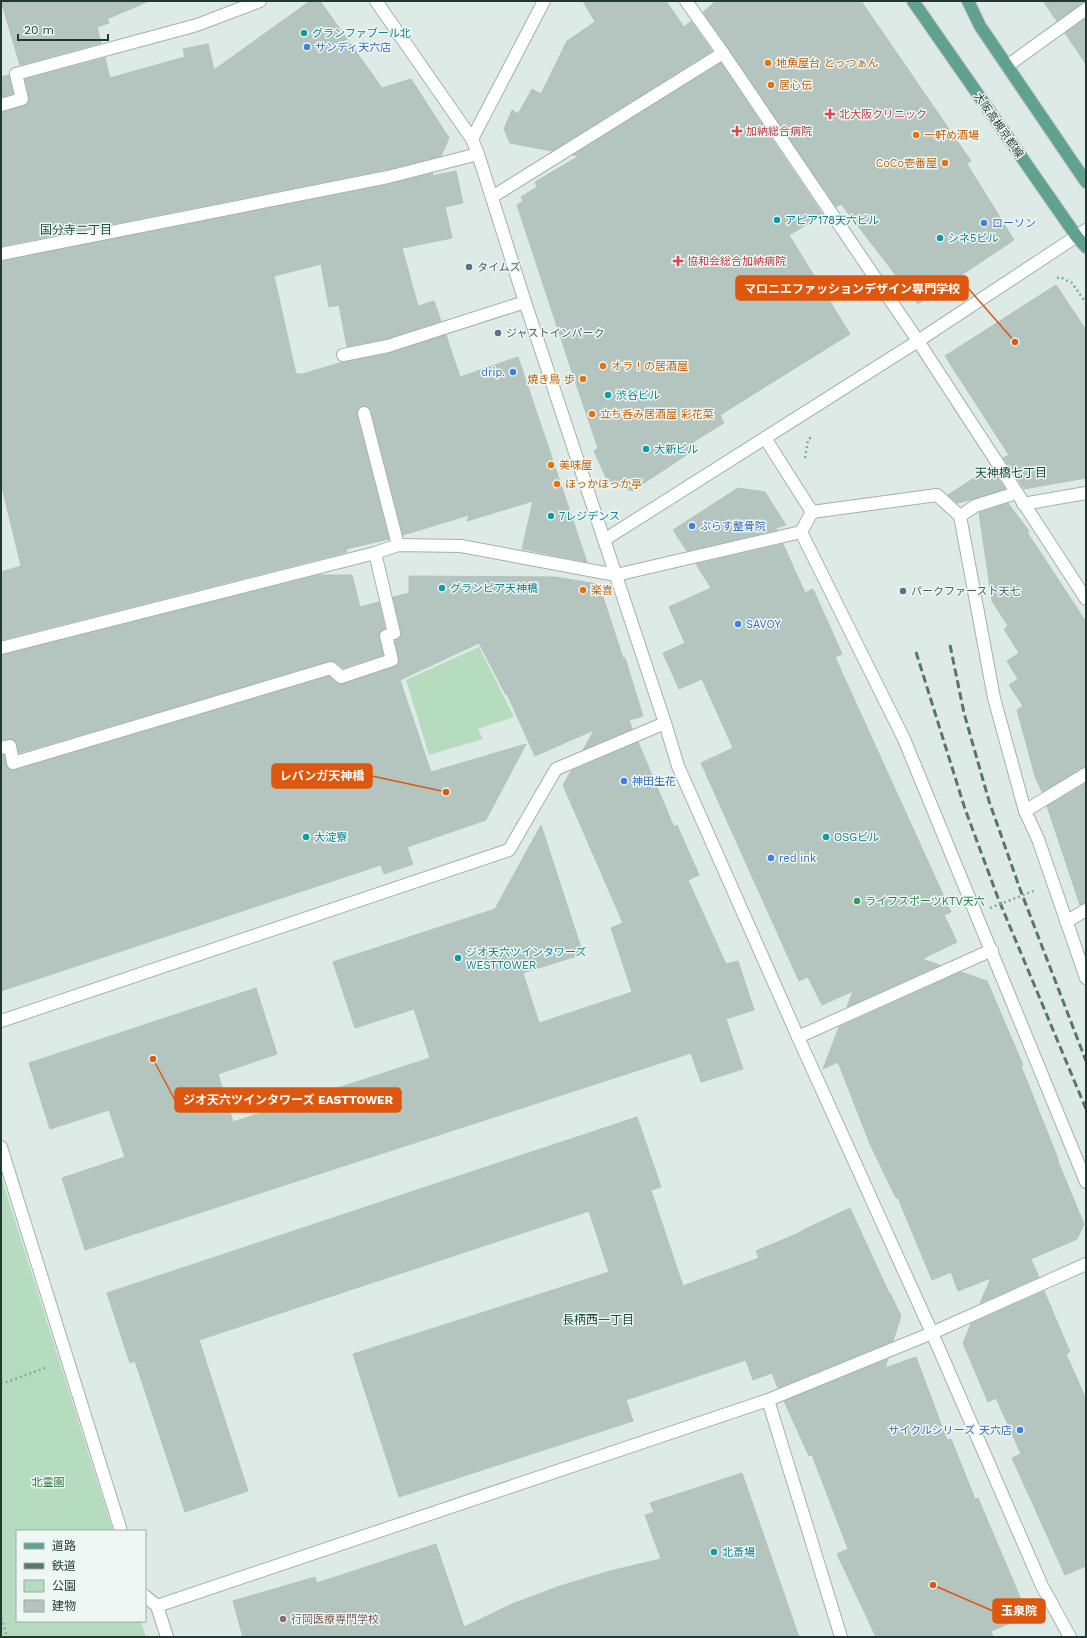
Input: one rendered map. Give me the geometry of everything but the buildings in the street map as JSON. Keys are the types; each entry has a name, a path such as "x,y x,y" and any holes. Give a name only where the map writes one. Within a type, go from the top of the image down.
{"main road":[{"name":"大阪高槻京都線","path":"913,1 1081,234 1086,247"},
{"path":"968,1 980,26 1086,182"}],"street":[{"path":"1,105 22,99 16,74 197,25 260,1"},
{"path":"376,1 472,139 492,197 524,302 665,723 678,766 798,1037 932,1332 1042,1586 1070,1637"},
{"path":"472,139 544,1"},
{"path":"689,2 918,341 1086,599"},
{"path":"1007,66 1086,9"},
{"path":"492,197 723,53"},
{"path":"1,254 388,177 478,154"},
{"path":"604,540 918,341 1081,234"},
{"path":"343,355 388,346 524,302"},
{"path":"364,413 398,545"},
{"path":"765,438 812,512"},
{"path":"960,516 975,506 1016,493"},
{"path":"1023,504 1086,493"},
{"path":"812,512 937,495 960,516 994,698 1025,810 1038,839 1086,978"},
{"path":"1,648 375,553 398,545 461,546 616,576 801,532 812,512"},
{"path":"801,532 904,739 992,950 1086,1182"},
{"path":"1,748 10,746 14,763 332,668 341,677 392,660 386,636 394,633 375,553"},
{"path":"1,1021 510,850 556,769 665,723"},
{"path":"1025,810 1086,774"},
{"path":"1066,922 1086,910"},
{"path":"798,1037 992,950"},
{"path":"1,1147 121,1530"},
{"path":"157,1606 768,1400 932,1332 1086,1264"},
{"path":"768,1400 841,1637"},
{"path":"146,1597 157,1606 167,1637"}],"path":[{"path":"1053,279 1060,277 1072,283 1086,303"},
{"path":"805,460 808,440 811,436"},
{"path":"990,908 1036,890"},
{"path":"1,1384 67,1360"},
{"path":"1,1618 7,1637"}],"green space":[{"path":"479,647 514,717 478,729 483,739 429,755 406,680"},
{"name":"北霊園","path":"1,1176 113,1530 16,1530 16,1622 141,1622 146,1637 1,1637"}],"railway":[{"path":"950,645 964,713 989,801 1020,889 1086,1061"},
{"path":"916,652 965,809 998,898 1086,1109"}],"place":[{"name":"グランファブール北","path":"304,33"},
{"name":"サンディ天六店","path":"307,47"},
{"name":"地魚屋台 とっつぁん","path":"768,63"},
{"name":"居心伝","path":"771,85"},
{"name":"北大阪クリニック","path":"830,114"},
{"name":"加納総合病院","path":"737,131"},
{"name":"一軒め酒場","path":"916,135"},
{"name":"CoCo壱番屋","path":"945,163"},
{"name":"アピア178天六ビル","path":"777,220"},
{"name":"ローソン","path":"984,223"},
{"name":"シネ5ビル","path":"940,238"},
{"name":"協和会総合加納病院","path":"678,261"},
{"name":"タイムズ","path":"469,267"},
{"name":"ジャストインパーク","path":"498,333"},
{"name":"マロニエファッションデザイン専門学校","path":"1015,342"},
{"name":"オラ！の居酒屋","path":"603,366"},
{"name":"drip.","path":"513,372"},
{"name":"焼き鳥 歩","path":"583,379"},
{"name":"渋谷ビル","path":"608,395"},
{"name":"立ち呑み居酒屋 彩花菜","path":"592,414"},
{"name":"大新ビル","path":"646,449"},
{"name":"美味屋","path":"551,465"},
{"name":"ほっかほっか亭","path":"557,484"},
{"name":"7レジデンス","path":"551,516"},
{"name":"ぷらす整骨院","path":"692,526"},
{"name":"グランピア天神橋","path":"442,588"},
{"name":"楽喜","path":"583,590"},
{"name":"パークファースト天七","path":"903,591"},
{"name":"SAVOY","path":"738,624"},
{"name":"神田生花","path":"624,781"},
{"name":"レバンガ天神橋","path":"446,792"},
{"name":"大淀寮","path":"306,837"},
{"name":"OSGビル","path":"826,837"},
{"name":"red ink","path":"771,858"},
{"name":"ライフスポーツKTV天六","path":"857,901"},
{"name":"ジオ天六ツインタワーズ WESTTOWER","path":"458,958"},
{"name":"ジオ天六ツインタワーズ EASTTOWER","path":"153,1059"},
{"name":"サイクルシリーズ 天六店","path":"1020,1430"},
{"name":"北斎場","path":"714,1552"},
{"name":"玉泉院","path":"933,1585"},
{"name":"行岡医療専門学校","path":"283,1619"}],"district":[{"name":"国分寺二丁目","path":"76,230"},
{"name":"天神橋七丁目","path":"1011,473"},
{"name":"長柄西一丁目","path":"598,1320"}]}
